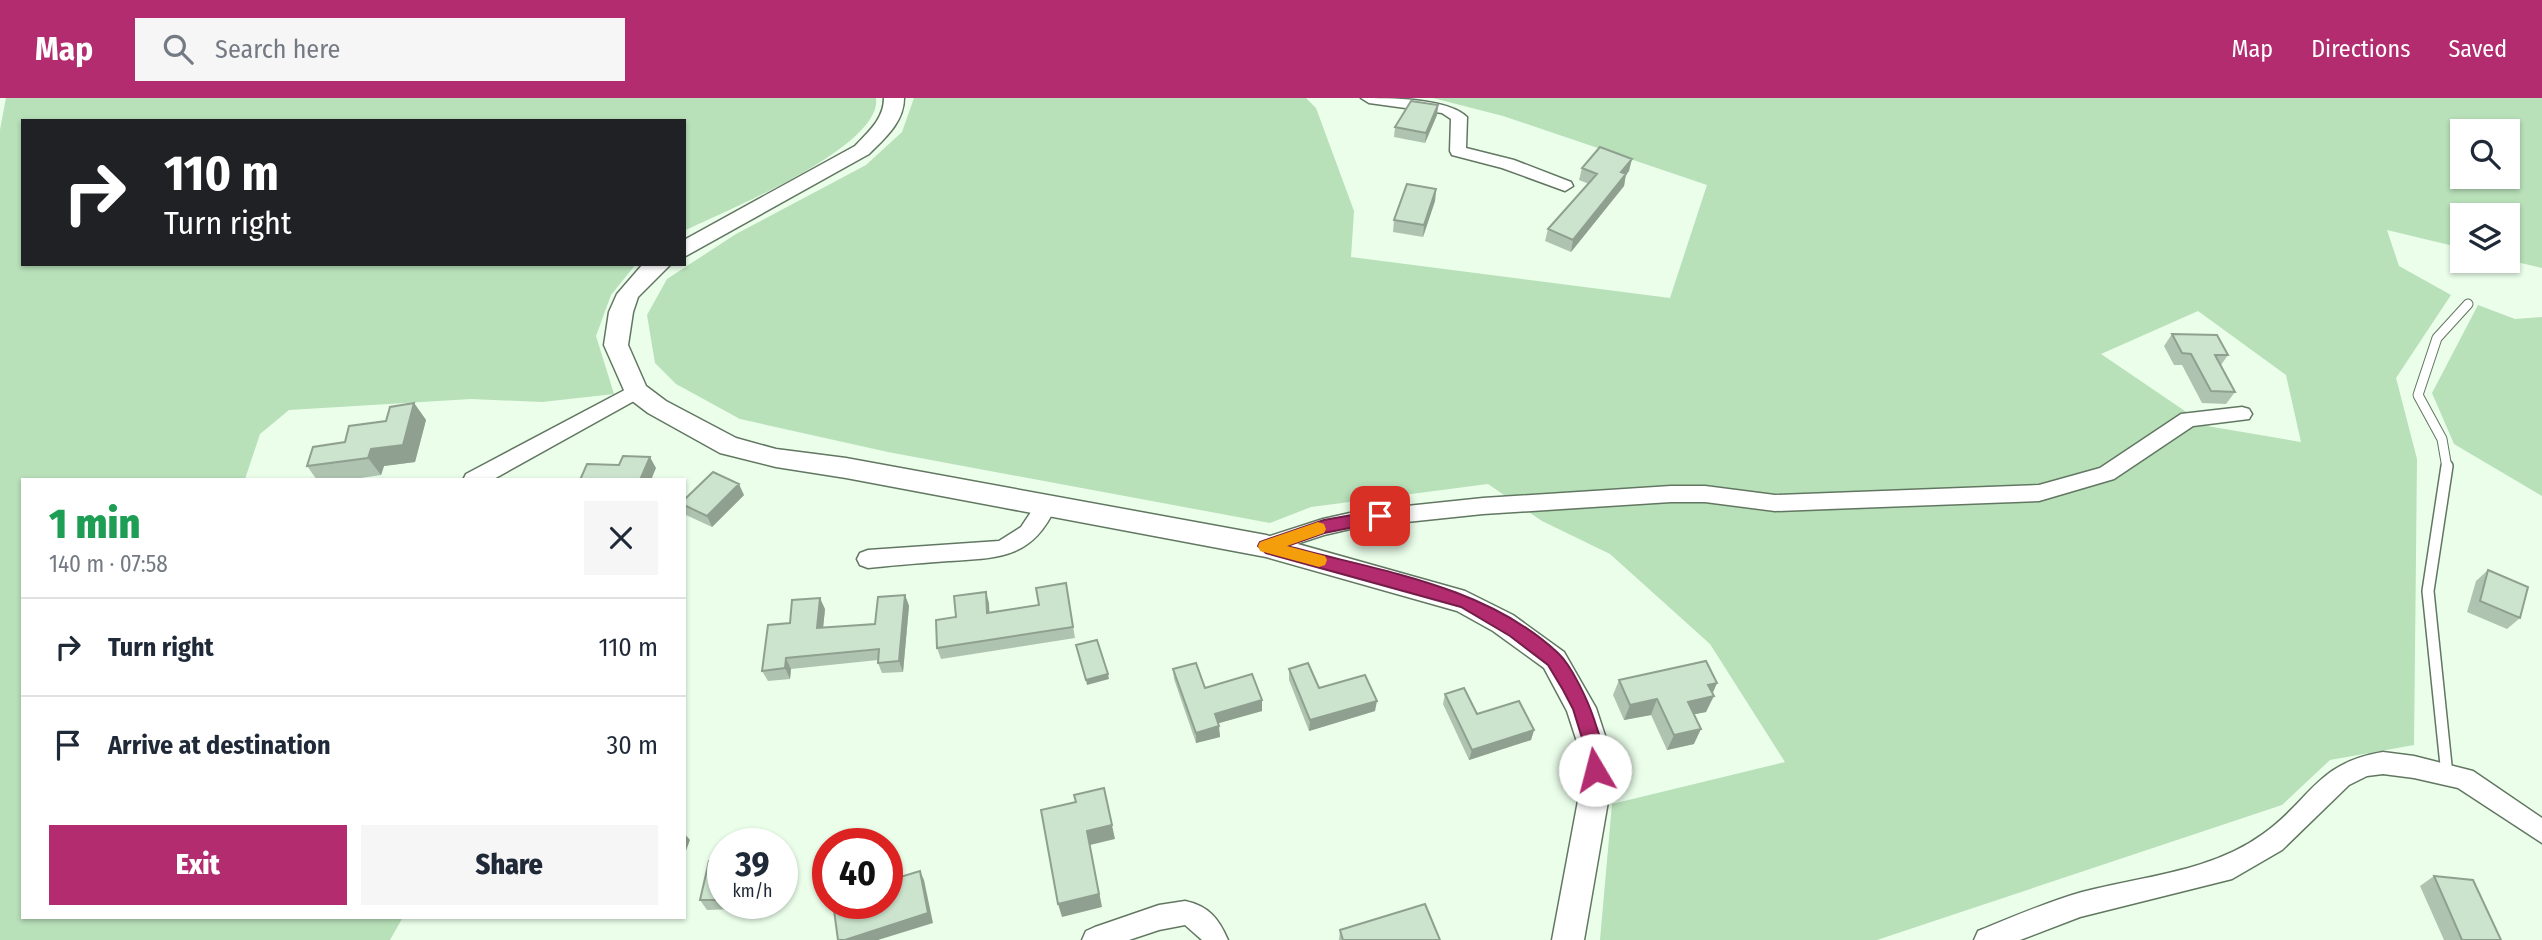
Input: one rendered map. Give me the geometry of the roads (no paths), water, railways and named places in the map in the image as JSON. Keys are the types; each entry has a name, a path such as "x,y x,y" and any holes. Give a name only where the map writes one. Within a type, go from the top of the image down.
{"street":[{"path":"686,249 862,150 886,125 894,106 894,98"},
{"path":"1369,98 1447,109 1459,117 1458,151 1508,164 1565,186"},
{"path":"657,266 646,273 628,294 621,312 616,345 636,391 657,407 729,446 776,458 846,468 1266,546 1465,601 1512,628 1554,660 1581,708 1595,751 1595,790 1568,940"},
{"path":"477,478 636,391"},
{"path":"1266,546 1359,519 1483,506 1671,494 1705,494 1775,503 2039,493 2107,474 2188,419 2242,414"},
{"path":"868,559 1001,550 1033,530 1046,506"},
{"path":"1987,940 2080,905 2223,871 2273,842 2340,777 2365,766 2383,763 2464,779 2542,832"},
{"path":"1095,940 1180,913 1198,917 1212,932 1215,940"}],"lane":[{"path":"2448,775 2428,591 2447,466 2442,439 2418,395 2437,338 2468,303"}]}
